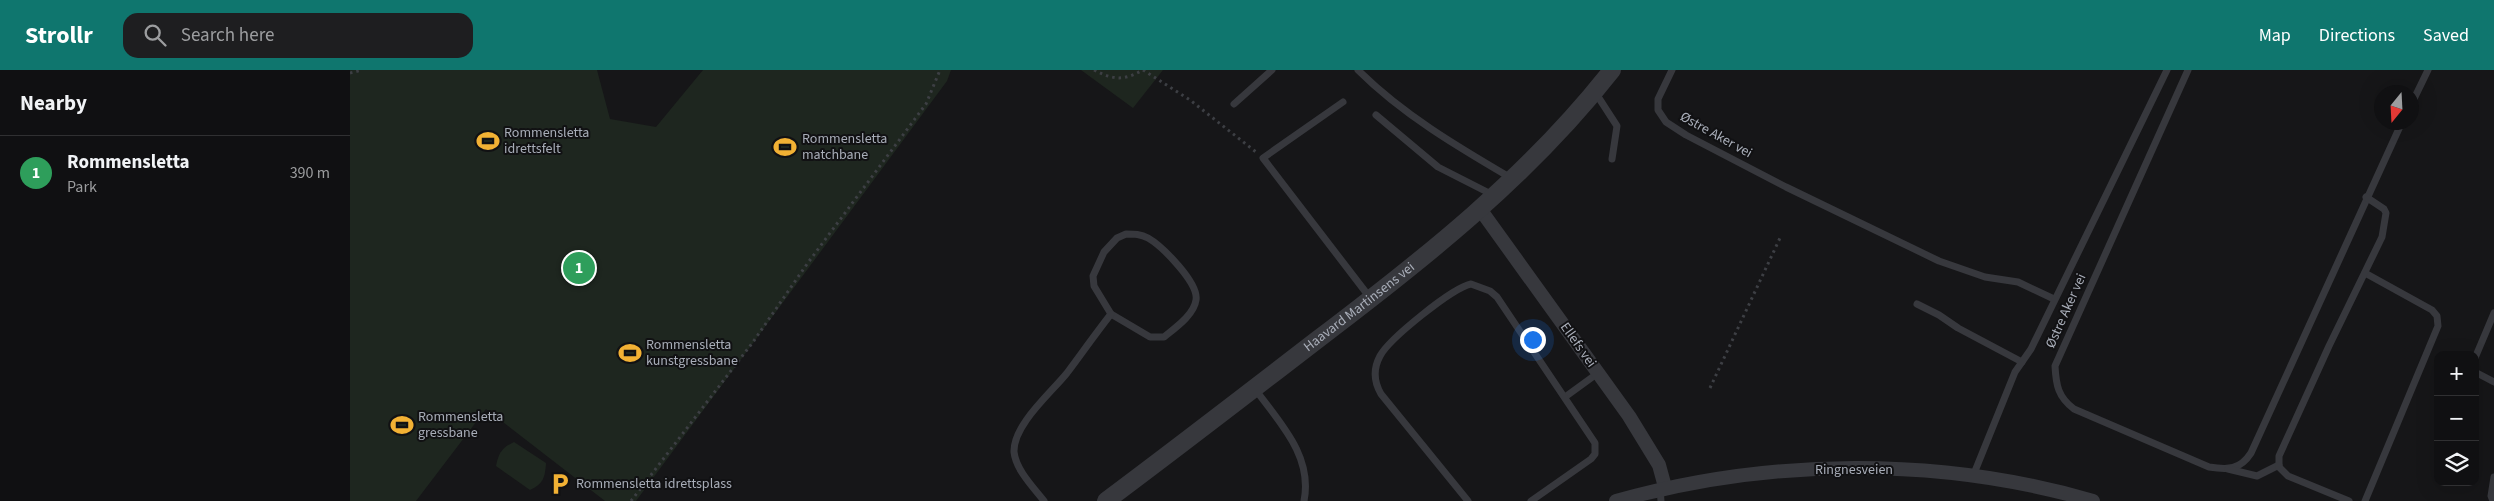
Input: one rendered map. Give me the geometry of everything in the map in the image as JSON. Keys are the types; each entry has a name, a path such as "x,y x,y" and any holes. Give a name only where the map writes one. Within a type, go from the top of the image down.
{"street":[{"name":"Haavard Martinsens vei","path":"1106,501 1371,299 1480,209 1514,180 1595,92 1612,70"},
{"name":"Ellefs vei","path":"1480,209 1648,445 1658,465 1662,492"},
{"name":"Ringnesveien","path":"1616,501 1780,472 1831,468 1926,471 1973,476 2029,485 2092,501"}],"lane":[{"path":"1234,104 1272,70"},
{"name":"Østre Aker vei","path":"1672,70 1658,99 1658,110 1666,122 1686,135 1786,187 1939,261 1985,277 2018,282 2054,299"},
{"name":"Østre Aker vei","path":"1973,476 2015,372 2031,349 2167,70"},
{"name":"Østre Aker vei","path":"2188,70 2055,366 2056,385 2061,396 2074,409 2209,467 2257,476 2279,465"},
{"path":"2419,89 2428,70"},
{"path":"1362,72 1391,100 1468,153 1514,180"},
{"path":"1595,92 1618,126 1612,159"},
{"path":"1343,102 1263,158 1371,299"},
{"path":"1376,115 1438,167 1495,196"},
{"path":"2228,470 2238,467 2251,453 2398,130"},
{"path":"2349,501 2288,476 2279,465 2279,456 2365,273 2386,223 2384,209 2366,197"},
{"path":"1126,234 1138,234 1149,238 1184,270 1196,293 1196,300 1192,310 1164,337 1150,337 1111,314 1094,286 1093,276 1104,252 1117,238 1126,234"},
{"path":"2365,273 2432,310 2437,316 2438,326 2366,501"},
{"path":"1468,501 1376,385 1377,364 1386,348 1450,293 1471,284 1481,286 1497,297 1595,443 1595,454 1582,466 1531,501"},
{"path":"1917,304 2022,362"},
{"path":"2478,351 2494,313"},
{"path":"1044,501 1020,468 1014,452 1016,439 1030,415 1066,374 1111,314"},
{"path":"1564,397 1598,373"},
{"path":"2479,374 2494,382"},
{"path":"1255,388 1290,436 1299,453 1306,470 1307,488 1304,501"},
{"path":"2493,501 2491,496 2494,477"}],"path":[{"path":"350,72 362,70"},
{"path":"631,501 753,342 807,264 926,104 940,70"},
{"path":"1094,70 1108,77 1126,79 1143,70 1190,100 1263,158"},
{"path":"1710,388 1780,238"}],"shaded area":[{"path":"350,70 597,70 610,119 656,127 703,70 951,70 947,81 636,501 605,501 486,409 416,501 350,501"},
{"path":"1081,70 1163,70 1133,108"},
{"path":"514,442 546,463 542,480 530,490 496,466 502,451"}],"place":[{"name":"Rommensletta idrettsfelt","path":"488,141"},
{"name":"Rommensletta matchbane","path":"785,147"},
{"name":"Rommensletta","path":"579,268"},
{"name":"Rommensletta kunstgressbane","path":"630,353"},
{"name":"Rommensletta gressbane","path":"402,425"},
{"name":"Rommensletta idrettsplass","path":"560,484"}]}
